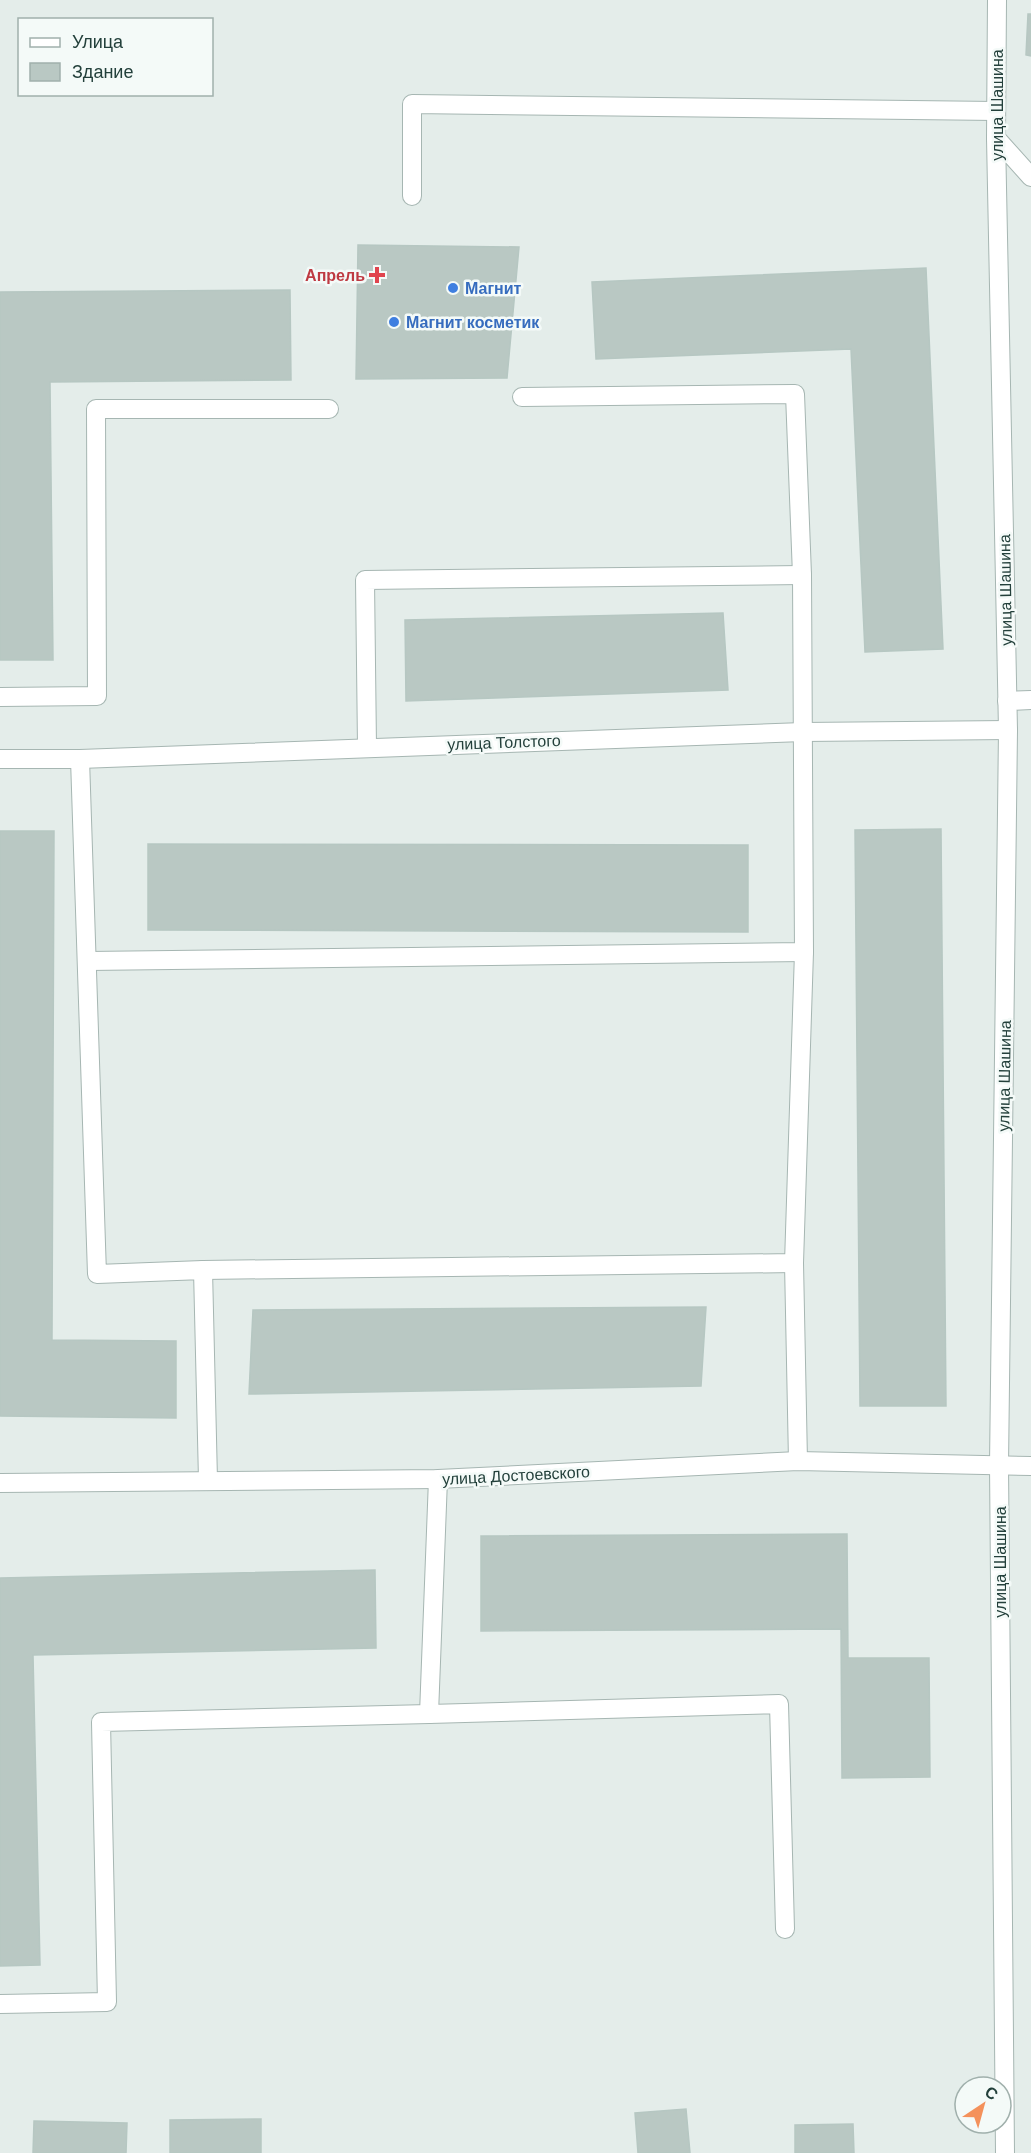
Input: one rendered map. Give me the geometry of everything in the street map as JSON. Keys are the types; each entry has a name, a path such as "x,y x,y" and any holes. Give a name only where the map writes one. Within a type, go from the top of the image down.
{"street":[{"name":"улица Шашина","path":"998,0 996,138 1008,730 999,1465 1005,2153"},
{"path":"412,196 412,104 996,111"},
{"path":"996,138 1031,177"},
{"path":"522,397 795,394 802,575 804,952 794,1263 798,1461"},
{"path":"0,697 97,696 96,409 330,409"},
{"path":"367,747 365,580 802,575"},
{"path":"1007,701 1031,700"},
{"name":"улица Толстого","path":"0,759 80,759 803,732 1008,730"},
{"path":"80,759 97,1274 203,1270 794,1263"},
{"path":"88,961 804,952"},
{"path":"203,1270 208,1480"},
{"name":"улица Достоевского","path":"0,1483 438,1479 798,1461 1031,1466"},
{"path":"429,1714 438,1479"},
{"path":"0,2004 107,2002 101,1722 779,1704 785,1929"}],"building":[{"path":"1028,14 1031,14 1031,56 1026,55"},
{"path":"358,245 519,247 507,378 356,379"},
{"path":"926,268 943,649 865,652 851,349 596,359 592,282"},
{"path":"290,290 291,380 50,382 53,660 0,660 0,292"},
{"path":"723,613 728,690 406,701 405,620"},
{"path":"941,829 946,1406 860,1406 855,830"},
{"path":"0,831 54,831 52,1340 176,1341 176,1418 0,1416"},
{"path":"148,844 748,845 748,932 148,930"},
{"path":"706,1307 701,1386 249,1394 253,1310"},
{"path":"847,1534 848,1658 929,1658 930,1777 842,1778 841,1629 481,1631 481,1536"},
{"path":"375,1570 376,1648 33,1655 40,1965 0,1966 0,1578"},
{"path":"686,2109 690,2153 638,2153 635,2113"},
{"path":"261,2119 261,2153 170,2153 170,2120"},
{"path":"34,2121 127,2123 126,2153 33,2153"},
{"path":"853,2124 854,2153 795,2153 795,2125"}],"place":[{"name":"Апрель","path":"377,275"},
{"name":"Магнит","path":"453,288"},
{"name":"Магнит косметик","path":"394,322"}]}
